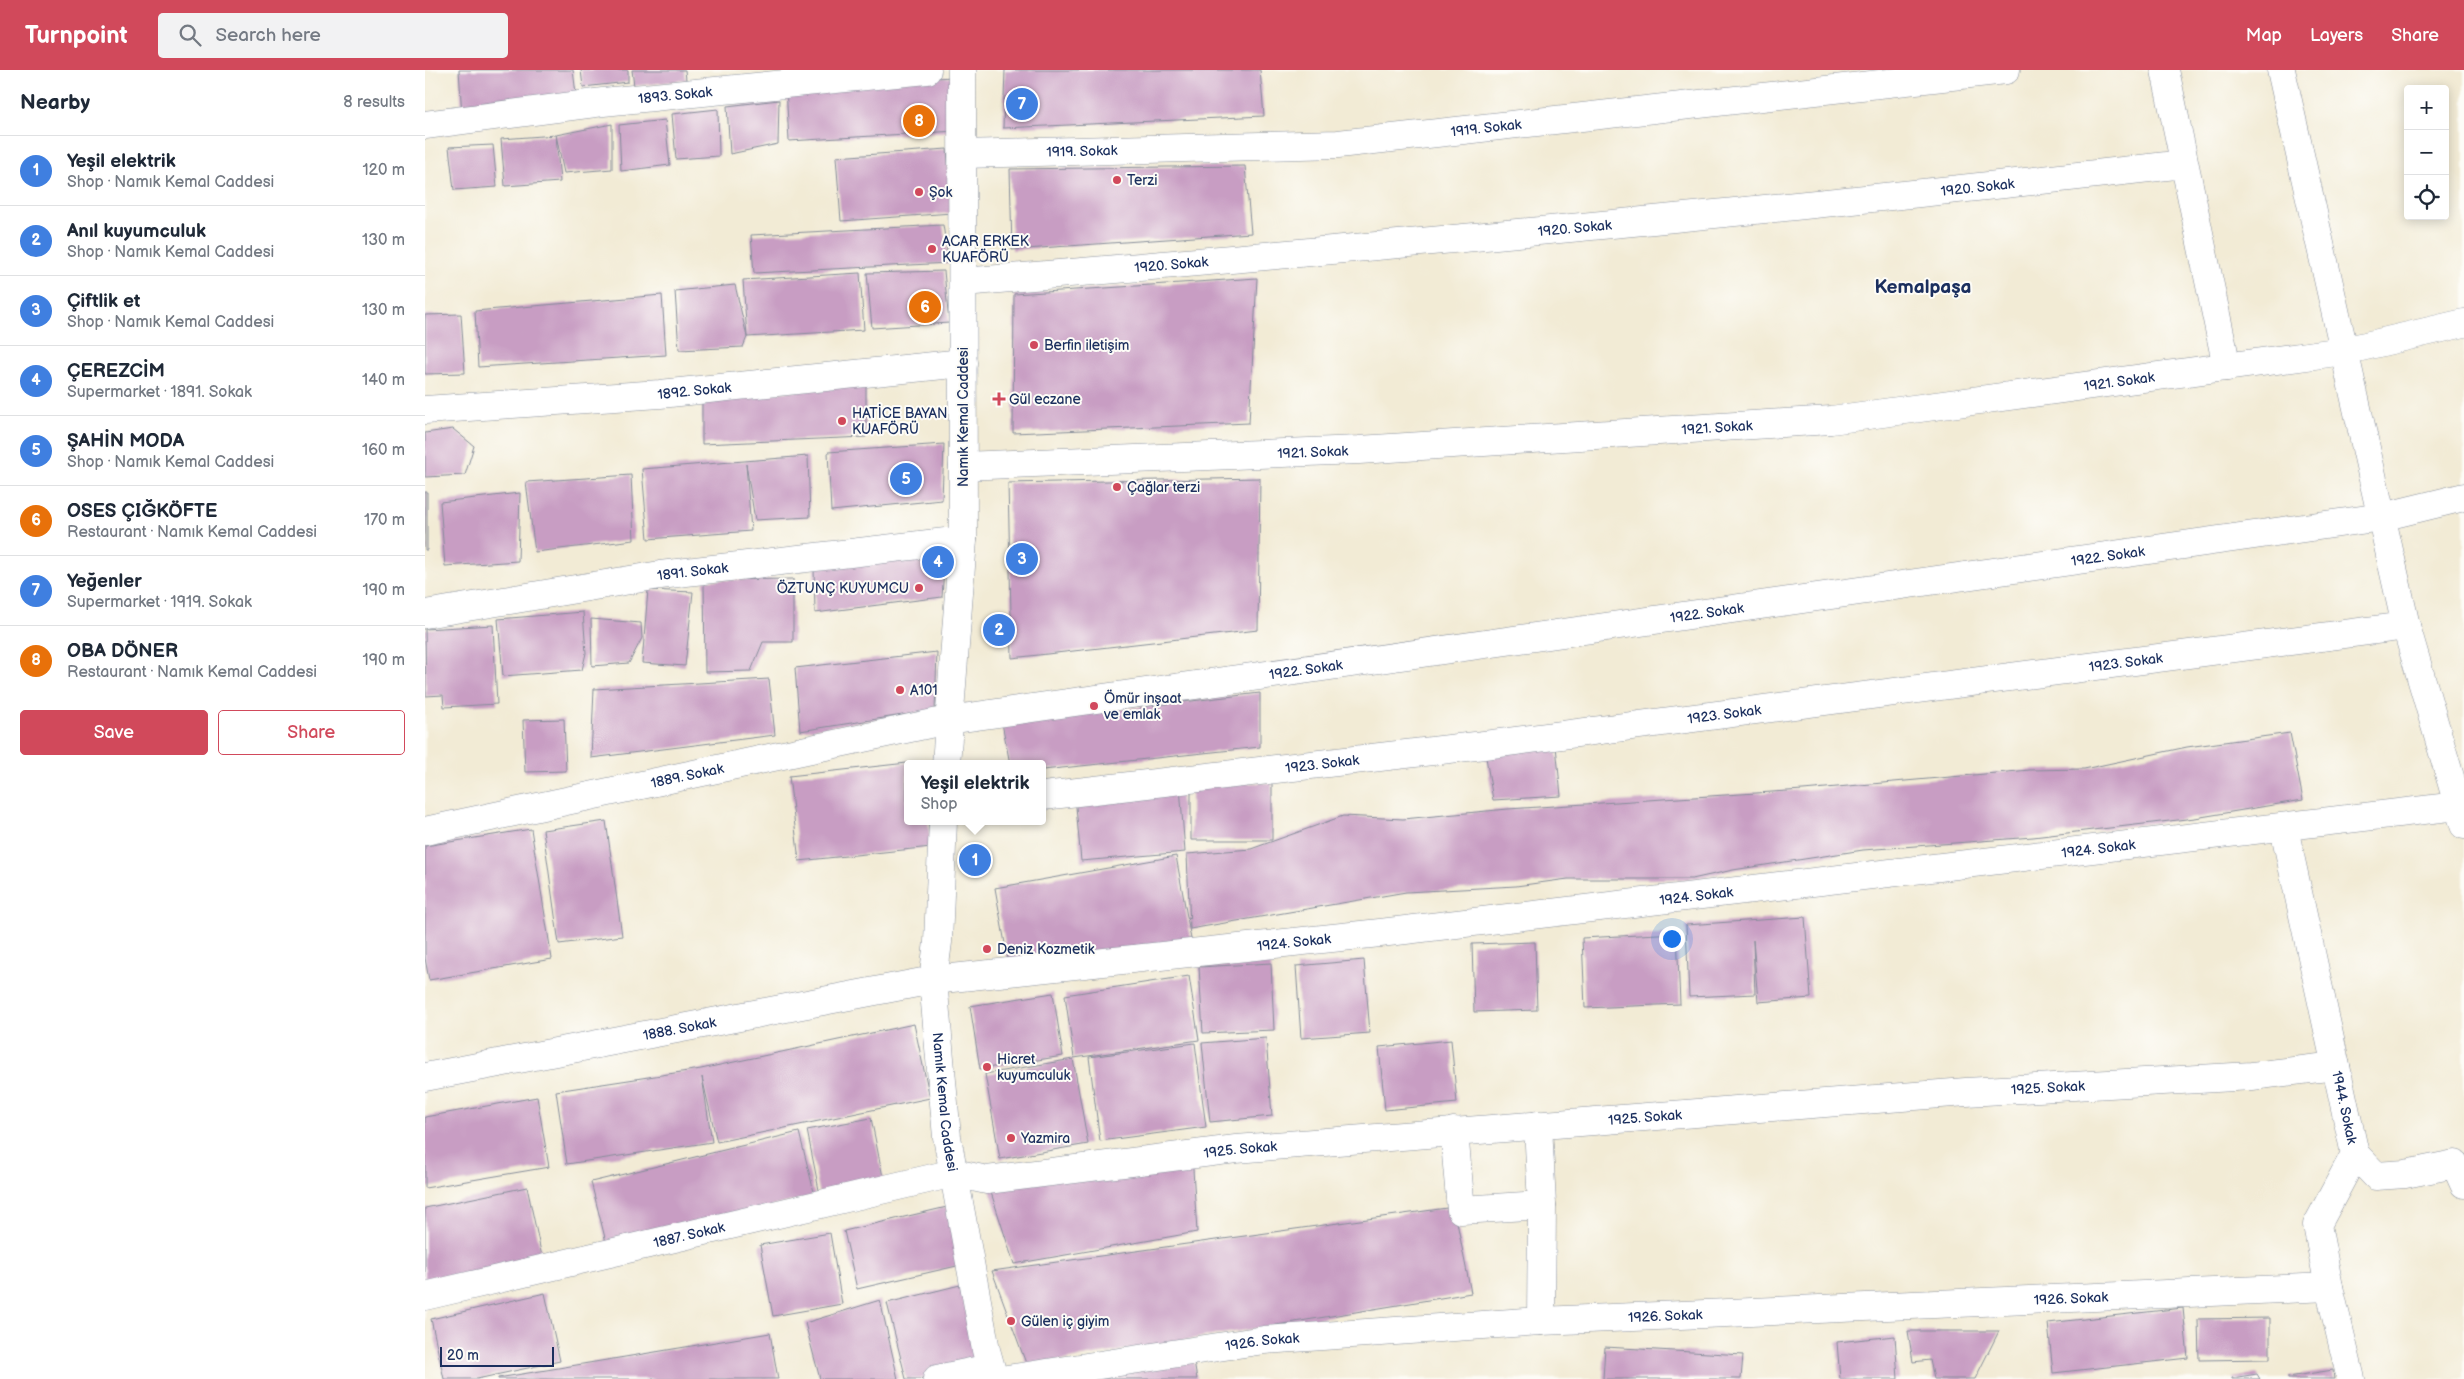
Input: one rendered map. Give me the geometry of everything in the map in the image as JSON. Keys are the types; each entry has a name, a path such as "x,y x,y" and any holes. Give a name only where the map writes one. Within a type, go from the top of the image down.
{"street":[{"name":"1893. Sokak","path":"425,125 603,102 927,70"},
{"name":"Namık Kemal Caddesi","path":"946,760 963,540 962,70"},
{"name":"1919. Sokak","path":"963,154 1338,144 2006,70"},
{"path":"2165,70 2227,367"},
{"path":"2281,70 2406,626 2461,816"},
{"name":"1920. Sokak","path":"963,282 1400,246 1919,195 2185,164"},
{"name":"1921. Sokak","path":"963,466 1359,450 1831,420 2345,351 2464,323"},
{"name":"1892. Sokak","path":"425,410 659,394 963,363"},
{"name":"1922. Sokak","path":"948,720 2382,517 2464,497"},
{"name":"1891. Sokak","path":"425,614 660,575 963,540"},
{"name":"1923. Sokak","path":"1046,796 1483,745 2406,626"},
{"name":"1889. Sokak","path":"425,831 948,720"},
{"path":"2439,740 2464,763"},
{"name":"1924. Sokak","path":"933,980 1380,933 2284,828 2461,816"},
{"name":"Namık Kemal Caddesi","path":"943,825 938,942 933,980 947,1136 997,1375"},
{"name":"1944. Sokak","path":"2284,828 2355,1154 2317,1225 2329,1287 2351,1379"},
{"name":"1888. Sokak","path":"425,1078 933,980"},
{"name":"1925. Sokak","path":"954,1173 987,1180 1236,1148 1966,1092 2251,1076 2336,1066"},
{"path":"1538,1125 1542,1206 1541,1321"},
{"path":"1454,1132 1461,1210 1542,1206"},
{"path":"2355,1154 2376,1176 2461,1169"},
{"name":"1887. Sokak","path":"425,1296 954,1173"},
{"name":"1926. Sokak","path":"937,1379 997,1375 1264,1340 1541,1321 2329,1287"}],"building":[{"path":"459,70 573,70 576,94 462,115"},
{"path":"581,70 628,70 628,82 583,87"},
{"path":"632,70 685,70 686,80 634,86"},
{"path":"1005,70 1260,70 1264,116 1003,128"},
{"path":"952,77 956,131 789,141 786,87"},
{"path":"779,100 778,144 730,154 727,106"},
{"path":"718,109 719,156 676,159 672,114"},
{"path":"665,120 670,165 621,171 619,125"},
{"path":"612,124 612,169 564,173 556,135"},
{"path":"556,135 560,182 505,186 501,139"},
{"path":"493,145 497,187 454,190 449,147"},
{"path":"947,149 952,213 841,221 836,157"},
{"path":"1245,166 1251,233 1012,250 1010,169"},
{"path":"943,225 949,263 754,273 751,235"},
{"path":"944,271 949,323 872,328 867,273"},
{"path":"860,273 864,330 747,337 743,280"},
{"path":"1257,278 1249,423 1013,433 1014,294"},
{"path":"735,285 747,337 743,347 679,350 675,291"},
{"path":"662,295 666,355 478,367 475,311"},
{"path":"461,314 465,373 425,374 425,315"},
{"path":"866,384 866,437 702,444 702,400"},
{"path":"453,429 474,446 465,475 425,477 425,433"},
{"path":"944,444 942,500 831,511 828,452"},
{"path":"808,456 810,517 755,520 746,464 751,531 648,539 642,469"},
{"path":"631,475 634,540 535,552 526,482"},
{"path":"1260,478 1258,630 1012,658 1008,483"},
{"path":"425,492 427,492 427,550 425,550"},
{"path":"520,493 518,561 445,566 440,502"},
{"path":"945,554 942,597 815,613 814,567"},
{"path":"793,579 793,642 763,642 751,671 705,672 704,580"},
{"path":"648,590 693,592 685,666 642,663"},
{"path":"583,612 586,653 582,670 503,676 498,619"},
{"path":"591,619 641,623 642,638 629,663 592,666"},
{"path":"493,625 497,704 444,707 443,695 426,696 425,629"},
{"path":"937,652 935,710 800,731 795,668"},
{"path":"769,679 775,735 591,758 594,689"},
{"path":"1260,693 1260,747 1046,770 1046,760 1009,760 1002,723"},
{"path":"564,719 566,771 525,772 523,720"},
{"path":"2290,733 2303,800 2195,818 2033,837 1863,850 1733,870 1692,879 1568,879 1516,886 1406,892 1190,929 1187,854 1251,849 1343,816 1403,819 1508,809 1803,790 2030,770 2084,769 2187,747"},
{"path":"1555,736 1561,796 1493,800 1484,745"},
{"path":"904,763 904,825 928,825 931,847 799,861 789,776"},
{"path":"1191,783 1272,783 1272,840 1191,840"},
{"path":"1180,787 1185,852 1081,861 1075,796"},
{"path":"606,821 622,936 559,944 543,830"},
{"path":"531,829 552,959 429,980 425,958 425,846"},
{"path":"1176,856 1191,939 1010,971 995,888"},
{"path":"1805,917 1811,998 1758,1002 1753,940 1755,994 1689,997 1686,925"},
{"path":"1677,933 1680,1004 1585,1008 1582,938"},
{"path":"1535,942 1537,1010 1474,1012 1472,944"},
{"path":"1364,960 1370,1033 1301,1038 1296,966"},
{"path":"1271,963 1274,1030 1203,1033 1199,967"},
{"path":"1189,976 1199,1040 1074,1058 1065,995"},
{"path":"1053,993 1063,1056 980,1069 970,1006"},
{"path":"914,1024 930,1098 717,1142 702,1077 712,1142 567,1164 556,1091 701,1069"},
{"path":"1266,1038 1272,1116 1210,1122 1202,1043"},
{"path":"1451,1040 1457,1103 1385,1110 1379,1047"},
{"path":"1195,1043 1206,1127 1100,1141 1089,1057"},
{"path":"1073,1059 1088,1144 1000,1159 985,1074"},
{"path":"537,1097 549,1167 425,1188 425,1117"},
{"path":"871,1118 885,1187 821,1200 807,1130"},
{"path":"799,1132 815,1196 607,1246 591,1182"},
{"path":"1192,1154 1197,1232 1014,1264 987,1180"},
{"path":"527,1187 544,1266 425,1291 425,1208"},
{"path":"947,1207 961,1265 857,1289 844,1231"},
{"path":"1454,1207 1471,1293 1027,1366 992,1271"},
{"path":"830,1233 842,1304 773,1316 760,1245"},
{"path":"960,1285 980,1364 919,1379 906,1379 887,1303"},
{"path":"545,1293 560,1361 477,1379 444,1379 431,1319"},
{"path":"880,1300 898,1379 820,1379 805,1323"},
{"path":"2183,1308 2188,1358 2053,1373 2048,1323"},
{"path":"2270,1318 2270,1359 2199,1360 2198,1319"},
{"path":"1908,1331 1999,1331 1975,1379 1934,1379 1930,1360 1913,1362"},
{"path":"770,1333 778,1379 498,1379 498,1378"},
{"path":"1895,1336 1898,1379 1840,1379 1837,1342"},
{"path":"1605,1347 1743,1355 1741,1379 1603,1379"},
{"path":"1194,1362 1197,1379 1081,1379"},
{"path":"2333,1370 2334,1379 2288,1379 2288,1377"},
{"path":"2257,1374 2260,1379 2232,1379 2232,1378"}],"place":[{"name":"Yeğenler","path":"1022,104"},
{"name":"OBA DÖNER","path":"919,121"},
{"name":"Terzi","path":"1117,180"},
{"name":"Şok","path":"919,192"},
{"name":"ACAR ERKEK KUAFÖRÜ","path":"932,249"},
{"name":"OSES ÇIĞKÖFTE","path":"925,307"},
{"name":"Berfin iletişim","path":"1034,345"},
{"name":"Gül eczane","path":"999,399"},
{"name":"HATİCE BAYAN KUAFÖRÜ","path":"842,421"},
{"name":"ŞAHİN MODA","path":"906,479"},
{"name":"Çağlar terzi","path":"1117,487"},
{"name":"Çiftlik et","path":"1022,559"},
{"name":"ÇEREZCİM","path":"938,562"},
{"name":"ÖZTUNÇ KUYUMCU","path":"919,588"},
{"name":"Anıl kuyumculuk","path":"999,630"},
{"name":"A101","path":"900,690"},
{"name":"Ömür inşaat ve emlak","path":"1094,706"},
{"name":"Yeşil elektrik","path":"975,860"},
{"name":"Deniz Kozmetik","path":"987,949"},
{"name":"Hicret kuyumculuk","path":"987,1067"},
{"name":"Yazmira","path":"1011,1138"},
{"name":"Gülen iç giyim","path":"1011,1321"}],"district":[{"name":"Kemalpaşa","path":"1923,287"}]}
